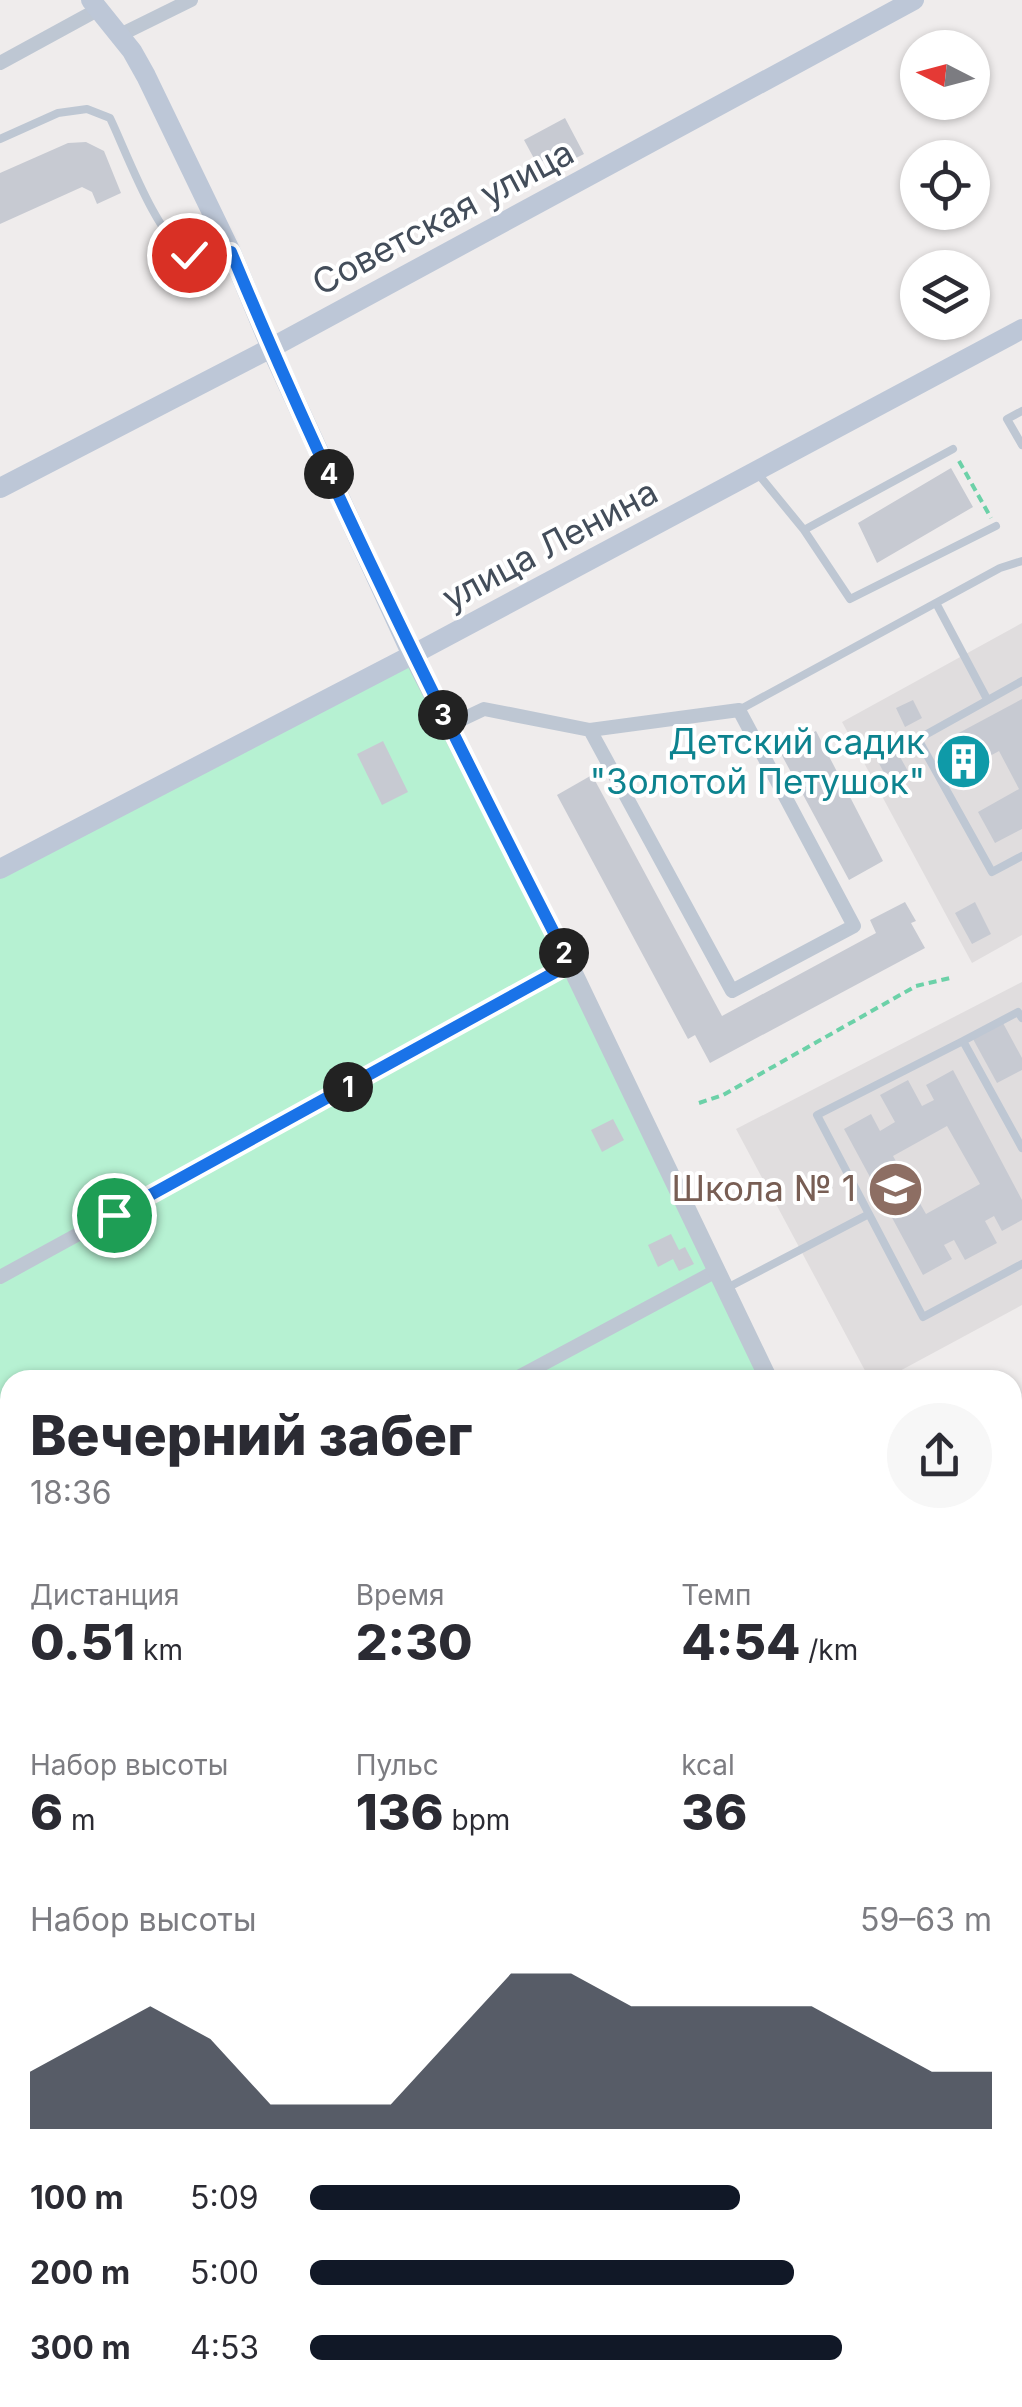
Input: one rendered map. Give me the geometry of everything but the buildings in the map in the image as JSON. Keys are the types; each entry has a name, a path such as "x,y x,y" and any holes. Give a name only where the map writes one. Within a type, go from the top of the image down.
{"main road":[{"name":"Советская улица","path":"0,488 271,348 914,0"},
{"path":"95,4 146,76 231,252 412,655"},
{"name":"улица Ленина","path":"0,868 412,655 1022,329"}],"street":[{"path":"120,35 190,0"},
{"path":"0,63 95,4"},
{"path":"412,655 570,964 765,1370"},
{"path":"448,726 484,709 590,730 738,710 854,926 732,992 590,730"},
{"path":"0,1278 570,964"},
{"path":"532,1370 716,1271"}],"lane":[{"path":"0,140 58,113 87,109 110,118 156,217 176,245 189,255 206,260 231,252"},
{"path":"1022,411 1008,418 1022,446"},
{"path":"804,530 953,449"},
{"path":"756,471 804,530 850,599 996,526"},
{"path":"738,710 1000,568 1022,561"},
{"path":"936,603 987,699"},
{"path":"1022,681 918,739 992,872 1022,856"},
{"path":"1022,1018 1018,1012 817,1114 923,1317 1022,1264"},
{"path":"964,1041 1022,1148"},
{"path":"1011,1128 1022,1122"},
{"path":"725,1289 869,1214"}],"path":[{"path":"953,449 996,526"},
{"path":"699,1103 722,1095 916,986 950,978"}],"shaded area":[{"path":"1022,623 1022,935 972,963 842,722"},
{"name":"Школа № 1","path":"1022,982 1022,1305 902,1370 865,1370 736,1129"}],"green space":[{"path":"412,655 764,1370 0,1370 0,872"}],"place":[{"name":"Детский садик \"Золотой Петушок\"","path":"964,762"},
{"name":"Школа № 1","path":"895,1189"}],"route":[{"path":"114,1215 570,964 412,655 231,252 206,260 189,255"}]}
